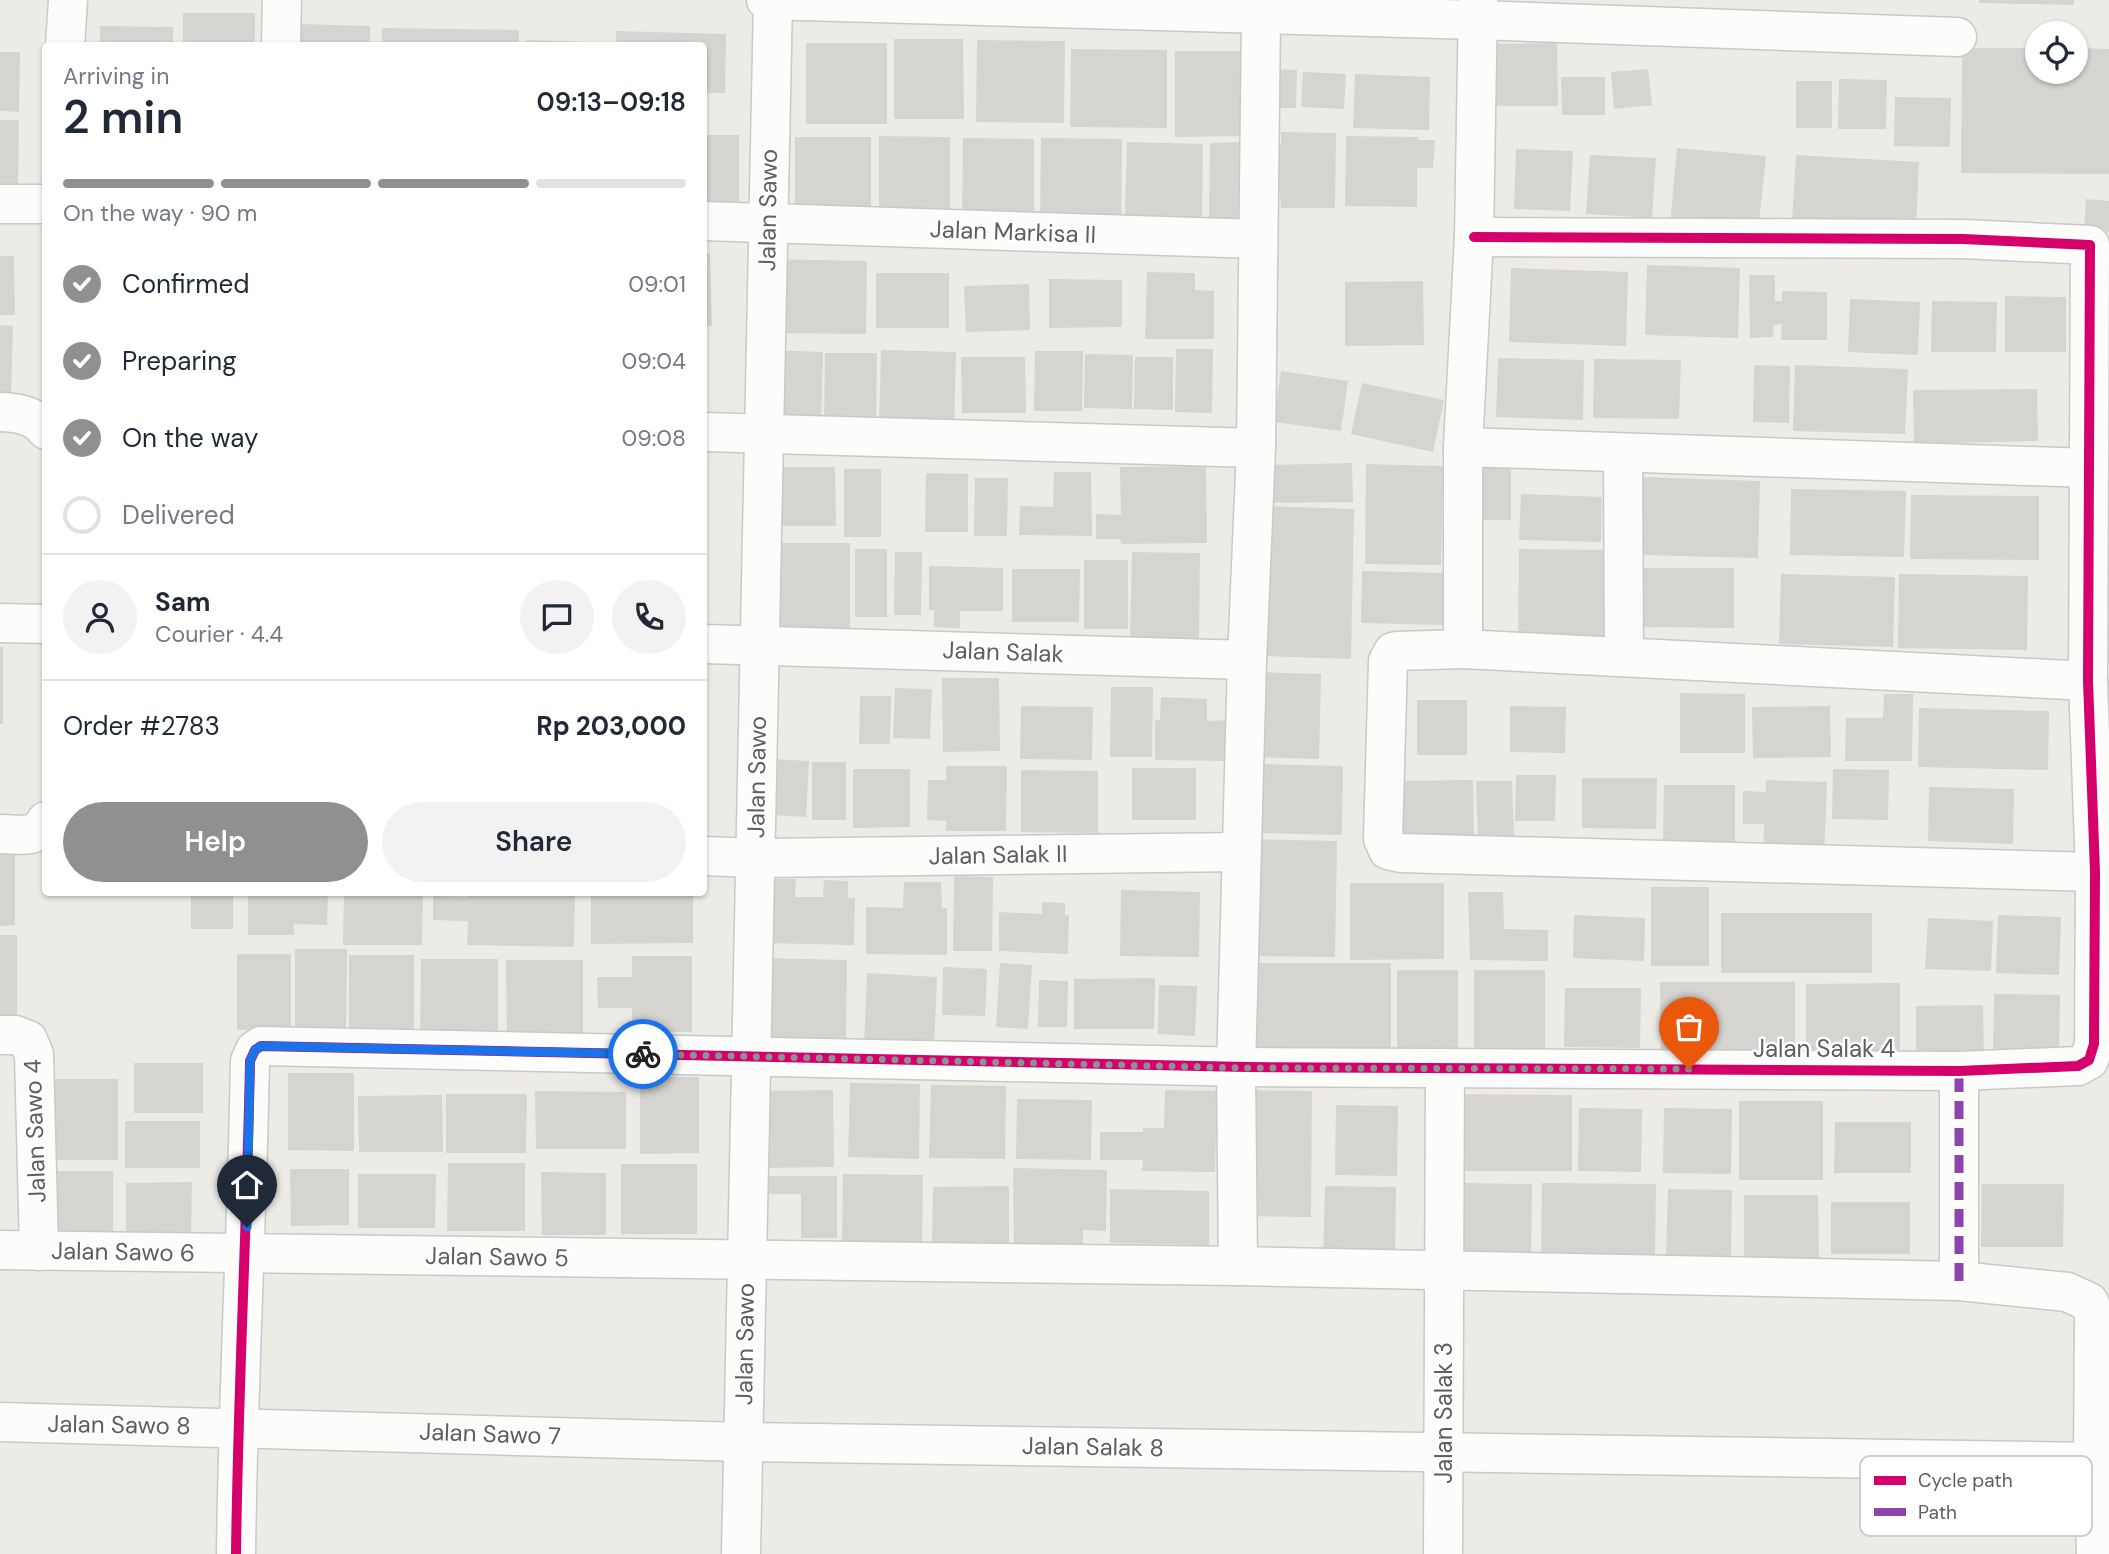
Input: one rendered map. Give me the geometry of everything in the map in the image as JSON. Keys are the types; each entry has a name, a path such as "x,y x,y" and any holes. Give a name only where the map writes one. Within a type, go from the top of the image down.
{"street":[{"path":"65,42 68,0"},
{"path":"281,42 282,0"},
{"path":"766,0 1261,15 1477,10 1956,37"},
{"name":"Jalan Sawo","path":"740,1554 773,0"},
{"path":"1463,649 1463,447 1474,237 1477,10"},
{"path":"1238,1266 1236,1067 1247,660 1256,448 1261,15"},
{"path":"0,204 42,204"},
{"name":"Jalan Markisa II","path":"707,221 1258,239"},
{"path":"1474,237 1963,239 2090,245 2088,681 2095,872 1388,850 1383,839 1388,661 1393,652 1397,651 1463,649 2088,681"},
{"path":"0,412 29,417 42,425"},
{"path":"707,432 1256,448"},
{"path":"1463,447 2089,468"},
{"path":"1623,453 1624,657"},
{"path":"0,623 42,624"},
{"name":"Jalan Salak","path":"707,644 1247,660"},
{"path":"0,834 33,834 42,827"},
{"name":"Jalan Salak II","path":"707,856 755,858 1241,852"},
{"name":"Jalan Salak 4","path":"247,1255 250,1061 255,1050 261,1046 1236,1067 1959,1071 2083,1065 2092,1053 2095,872"},
{"name":"Jalan Sawo 4","path":"0,1035 21,1037 32,1047 39,1251"},
{"name":"Jalan Salak 3","path":"1443,1554 1445,1068"},
{"path":"1959,1071 1959,1281"},
{"name":"Jalan Sawo 6","path":"0,1250 247,1255"},
{"path":"236,1554 238,1427 247,1255"},
{"name":"Jalan Sawo 5","path":"247,1255 1238,1266 1959,1281 2067,1293 2089,1302 2094,1314 2093,1462"},
{"name":"Jalan Sawo 8","path":"0,1422 238,1427"},
{"name":"Jalan Sawo 7","path":"238,1427 743,1442"},
{"name":"Jalan Salak 8","path":"743,1442 1860,1458"},
{"path":"2093,1462 2096,1554"}],"building":[{"path":"1979,0 2074,0 2074,5 1979,3"},
{"path":"183,13 255,13 255,42 183,42"},
{"path":"299,24 370,26 370,42 299,42"},
{"path":"100,26 173,27 173,42 100,42"},
{"path":"382,28 519,30 519,42 382,42"},
{"path":"616,31 726,34 725,93 707,93 707,42 616,42"},
{"path":"894,39 963,39 964,119 894,119"},
{"path":"526,40 584,42 526,42"},
{"path":"977,40 1065,41 1064,123 976,122"},
{"path":"806,43 887,43 887,124 806,124"},
{"path":"1557,43 1558,106 1484,106 1483,44"},
{"path":"1962,48 2025,48 2025,84 2088,84 2088,48 2109,49 2109,174 1961,173"},
{"path":"1071,49 1167,50 1167,128 1070,127"},
{"path":"1175,51 1246,51 1246,136 1175,137"},
{"path":"0,52 20,52 19,112 0,111"},
{"path":"1265,69 1297,70 1296,108 1264,108"},
{"path":"1648,69 1652,105 1614,109 1611,72"},
{"path":"1303,72 1346,74 1344,109 1301,107"},
{"path":"1355,74 1430,77 1429,130 1353,128"},
{"path":"1561,77 1605,77 1605,115 1562,115"},
{"path":"1839,79 1887,80 1886,129 1838,129"},
{"path":"1796,81 1832,81 1832,128 1796,128"},
{"path":"1895,97 1951,98 1950,147 1894,146"},
{"path":"0,120 19,120 18,184 0,184"},
{"path":"1281,132 1336,133 1335,208 1281,208 1280,194 1269,194 1268,146 1281,145"},
{"path":"707,135 739,135 739,214 707,213"},
{"path":"879,136 950,137 950,216 879,216"},
{"path":"1346,136 1418,137 1418,140 1435,140 1433,168 1417,168 1417,207 1345,206"},
{"path":"795,137 871,137 871,210 795,209"},
{"path":"963,138 1034,139 1034,220 962,220"},
{"path":"1041,138 1122,139 1121,224 1040,224"},
{"path":"1127,142 1203,144 1202,220 1125,218"},
{"path":"1243,142 1243,219 1209,219 1210,143"},
{"path":"1677,148 1766,156 1758,232 1670,225"},
{"path":"1516,149 1573,151 1570,211 1514,209"},
{"path":"1590,155 1656,158 1652,218 1586,214"},
{"path":"1796,155 1919,162 1916,228 1792,221"},
{"path":"2086,199 2109,201 2109,232 2084,230"},
{"path":"707,254 710,254 712,326 707,326"},
{"path":"0,256 14,256 15,315 0,315"},
{"path":"768,259 867,261 866,334 767,333"},
{"path":"1647,265 1740,268 1738,338 1645,335"},
{"path":"1511,268 1628,272 1626,346 1509,342"},
{"path":"1147,272 1195,273 1195,290 1214,291 1214,339 1145,339"},
{"path":"876,273 949,273 949,328 876,328"},
{"path":"1749,275 1775,275 1775,301 1782,301 1782,291 1827,292 1827,340 1781,340 1782,324 1774,325 1773,337 1750,338"},
{"path":"1049,279 1122,280 1122,327 1049,328"},
{"path":"1423,281 1424,345 1345,346 1345,282"},
{"path":"1029,284 1030,330 966,332 964,286"},
{"path":"2005,296 2066,297 2066,352 2005,352"},
{"path":"1850,299 1920,302 1918,355 1848,352"},
{"path":"1932,301 1997,302 1996,352 1931,352"},
{"path":"0,325 13,326 11,397 0,397"},
{"path":"1176,349 1213,349 1212,413 1175,412"},
{"path":"768,350 823,352 821,425 766,424"},
{"path":"881,350 956,352 954,431 879,430"},
{"path":"1035,351 1083,351 1082,411 1034,411"},
{"path":"825,353 877,353 876,427 824,426"},
{"path":"1085,354 1133,355 1132,409 1084,408"},
{"path":"961,357 1025,357 1026,413 962,413"},
{"path":"1135,357 1173,357 1173,410 1134,409"},
{"path":"1498,358 1584,360 1583,420 1496,417"},
{"path":"1594,359 1681,360 1679,419 1593,418"},
{"path":"1754,365 1790,366 1789,423 1753,422"},
{"path":"1795,365 1908,369 1905,434 1793,431"},
{"path":"1281,371 1348,381 1341,431 1274,422"},
{"path":"1362,383 1444,400 1433,452 1351,434"},
{"path":"2037,389 2038,441 1914,444 1913,390"},
{"path":"1352,463 1353,502 1267,503 1267,465"},
{"path":"1366,464 1443,466 1441,565 1365,564"},
{"path":"1206,466 1207,543 1121,544 1120,539 1096,539 1096,514 1121,515 1120,467"},
{"path":"1479,466 1511,466 1511,520 1479,520"},
{"path":"764,467 835,467 836,526 764,526"},
{"path":"844,469 881,469 881,537 844,537"},
{"path":"1054,472 1091,472 1092,536 1019,535 1020,506 1053,507"},
{"path":"926,473 968,474 968,532 925,532"},
{"path":"1643,477 1760,481 1758,558 1641,555"},
{"path":"975,478 1008,478 1007,536 974,536"},
{"path":"1791,489 1906,491 1904,557 1790,555"},
{"path":"1521,494 1602,497 1601,542 1519,540"},
{"path":"1911,495 2039,496 2039,560 1910,559"},
{"path":"1263,506 1354,509 1351,659 1259,656"},
{"path":"765,543 850,543 850,630 765,630"},
{"path":"855,549 887,549 887,617 855,617"},
{"path":"1519,549 1605,550 1603,642 1518,641"},
{"path":"895,552 922,552 921,615 894,615"},
{"path":"1132,552 1200,553 1199,643 1130,641"},
{"path":"1084,560 1128,560 1128,629 1084,629"},
{"path":"929,566 1003,568 1003,611 960,611 960,628 934,627 934,610 929,610"},
{"path":"1644,568 1734,568 1734,628 1643,627"},
{"path":"1012,569 1080,569 1079,622 1012,622"},
{"path":"1362,571 1444,573 1443,625 1361,623"},
{"path":"1781,574 1895,577 1893,647 1779,644"},
{"path":"1899,574 2028,576 2027,650 1898,648"},
{"path":"0,647 3,647 3,724 0,724"},
{"path":"1256,672 1321,674 1319,759 1254,757"},
{"path":"942,678 999,678 1000,751 943,752"},
{"path":"1111,687 1153,687 1152,757 1110,757"},
{"path":"895,688 932,689 930,739 893,738"},
{"path":"1680,693 1745,694 1745,753 1680,753"},
{"path":"1884,694 1913,694 1912,761 1845,761 1846,718 1883,718"},
{"path":"860,696 891,696 890,744 859,744"},
{"path":"1161,697 1207,699 1207,721 1229,720 1229,761 1155,760 1155,720 1160,720"},
{"path":"1417,700 1467,700 1467,755 1417,755"},
{"path":"1021,706 1093,707 1092,760 1020,759"},
{"path":"1510,706 1566,707 1565,753 1510,752"},
{"path":"1830,706 1831,757 1753,758 1752,707"},
{"path":"1919,708 2049,711 2048,770 1918,767"},
{"path":"773,759 809,761 806,817 770,815"},
{"path":"812,762 846,762 846,820 812,820"},
{"path":"1258,764 1343,766 1342,835 1257,833"},
{"path":"946,766 1007,766 1006,831 946,831 946,821 927,820 928,780 946,780"},
{"path":"1132,768 1196,768 1196,820 1132,820"},
{"path":"853,769 910,769 910,827 853,828"},
{"path":"1833,769 1889,770 1888,820 1832,819"},
{"path":"1021,770 1098,771 1098,833 1021,832"},
{"path":"1516,775 1556,775 1555,821 1515,821"},
{"path":"1582,778 1657,778 1656,829 1582,828"},
{"path":"1473,780 1474,837 1387,838 1387,781"},
{"path":"1766,780 1827,782 1824,857 1763,854 1764,824 1743,824 1743,791 1766,792"},
{"path":"1476,781 1512,781 1514,839 1478,840"},
{"path":"1664,785 1735,785 1735,844 1663,843"},
{"path":"1929,787 2014,789 2013,844 1928,841"},
{"path":"1251,839 1337,841 1335,957 1249,956"},
{"path":"0,853 15,853 15,925 0,926"},
{"path":"954,876 993,877 992,951 953,951"},
{"path":"763,879 796,879 795,897 823,897 824,880 848,881 848,898 855,898 854,945 757,943"},
{"path":"904,882 941,882 942,908 947,908 947,955 866,954 866,907 903,908"},
{"path":"1350,883 1444,883 1444,959 1350,960"},
{"path":"1651,887 1709,887 1709,966 1651,966"},
{"path":"1121,890 1200,892 1199,957 1120,956"},
{"path":"1468,892 1503,892 1504,929 1548,930 1548,961 1470,960"},
{"path":"191,896 233,896 233,929 191,929"},
{"path":"248,896 328,896 327,925 294,924 294,935 248,935"},
{"path":"344,896 423,896 422,945 343,945"},
{"path":"433,896 575,896 574,947 467,945 468,921 433,920"},
{"path":"591,896 693,896 693,943 591,944"},
{"path":"1042,902 1065,903 1065,915 1069,915 1068,954 999,951 999,912 1042,914"},
{"path":"1721,913 1872,913 1872,973 1721,973"},
{"path":"1574,915 1645,918 1644,961 1573,958"},
{"path":"1998,915 2061,917 2059,975 1996,973"},
{"path":"1928,918 1993,921 1991,971 1925,969"},
{"path":"0,935 17,935 17,1016 0,1016"},
{"path":"295,949 347,949 346,1033 295,1033"},
{"path":"237,954 291,954 291,1029 237,1030"},
{"path":"349,955 414,955 414,1038 349,1038"},
{"path":"632,956 692,956 692,1032 632,1032 632,1008 598,1008 597,977 632,977"},
{"path":"761,958 847,960 846,1040 760,1038"},
{"path":"421,959 498,959 498,1040 420,1040"},
{"path":"506,960 583,960 583,1042 507,1042"},
{"path":"1000,963 1032,965 1028,1029 996,1027"},
{"path":"1240,963 1391,963 1391,1055 1240,1055"},
{"path":"943,967 987,969 985,1016 942,1015"},
{"path":"1397,970 1458,970 1458,1064 1397,1064"},
{"path":"1474,970 1545,970 1545,1057 1474,1057"},
{"path":"867,973 937,977 934,1048 864,1045"},
{"path":"1155,978 1154,1029 1074,1029 1074,979"},
{"path":"1039,980 1068,981 1067,1027 1038,1027"},
{"path":"1660,982 1795,982 1795,1051 1661,1052"},
{"path":"1900,983 1900,1053 1806,1054 1806,984"},
{"path":"1159,985 1197,986 1195,1036 1158,1034"},
{"path":"1565,988 1641,988 1640,1048 1564,1047"},
{"path":"1994,994 2060,995 2059,1055 1993,1054"},
{"path":"1983,1005 1984,1059 1916,1060 1916,1006"},
{"path":"134,1063 203,1063 203,1113 134,1113"},
{"path":"288,1073 354,1073 354,1151 288,1150"},
{"path":"640,1077 699,1077 699,1153 640,1154"},
{"path":"38,1079 118,1079 118,1160 38,1160"},
{"path":"850,1083 920,1084 919,1159 848,1157"},
{"path":"931,1085 1006,1086 1005,1159 929,1158"},
{"path":"833,1090 834,1167 765,1168 763,1091"},
{"path":"1165,1090 1217,1091 1215,1172 1142,1171 1143,1160 1100,1160 1100,1132 1143,1132 1143,1128 1164,1128"},
{"path":"1239,1090 1312,1091 1311,1217 1238,1216"},
{"path":"535,1091 626,1092 626,1149 536,1149"},
{"path":"446,1094 527,1094 526,1153 446,1153"},
{"path":"1446,1094 1572,1095 1572,1171 1446,1171"},
{"path":"442,1095 443,1152 359,1152 358,1096"},
{"path":"1017,1099 1092,1100 1091,1160 1016,1159"},
{"path":"1739,1101 1823,1101 1823,1180 1739,1180"},
{"path":"1336,1105 1398,1106 1397,1176 1335,1175"},
{"path":"1579,1108 1642,1109 1641,1172 1578,1171"},
{"path":"1664,1108 1732,1109 1731,1174 1663,1173"},
{"path":"125,1121 200,1121 200,1168 125,1168"},
{"path":"1835,1122 1911,1122 1911,1173 1834,1173"},
{"path":"448,1163 525,1163 525,1231 447,1231"},
{"path":"621,1164 697,1164 697,1234 621,1234"},
{"path":"1013,1168 1107,1170 1106,1231 1083,1230 1083,1252 1014,1251"},
{"path":"290,1169 349,1169 349,1225 291,1226"},
{"path":"46,1171 113,1171 113,1235 46,1235"},
{"path":"541,1172 606,1173 606,1235 542,1235"},
{"path":"358,1174 436,1174 435,1228 358,1228"},
{"path":"843,1174 923,1175 922,1244 842,1242"},
{"path":"764,1176 837,1176 837,1238 801,1238 801,1194 764,1194"},
{"path":"192,1182 191,1238 126,1237 126,1183"},
{"path":"1461,1183 1532,1184 1531,1256 1460,1254"},
{"path":"1542,1183 1656,1184 1655,1257 1541,1256"},
{"path":"1982,1184 2064,1184 2063,1247 1981,1247"},
{"path":"1009,1186 1009,1246 932,1246 933,1187"},
{"path":"1325,1186 1396,1187 1395,1264 1323,1263"},
{"path":"1110,1189 1209,1191 1209,1245 1110,1243"},
{"path":"1668,1189 1732,1190 1731,1259 1666,1258"},
{"path":"1744,1195 1818,1195 1819,1259 1744,1259"},
{"path":"1831,1202 1910,1202 1910,1254 1831,1254"}],"marked path":[{"path":"1959,1071 1959,1281"}],"cycle path":[{"path":"236,1554 250,1061 255,1050 261,1046 1247,1067 1959,1071 2078,1066 2089,1060 2094,1044 2095,872 2088,681 2090,245 1963,239 1474,237"}],"way so far":[{"path":"643,1054 1247,1068 1689,1069"}],"route":[{"path":"247,1227 250,1061 255,1050 261,1046 643,1054"}]}
